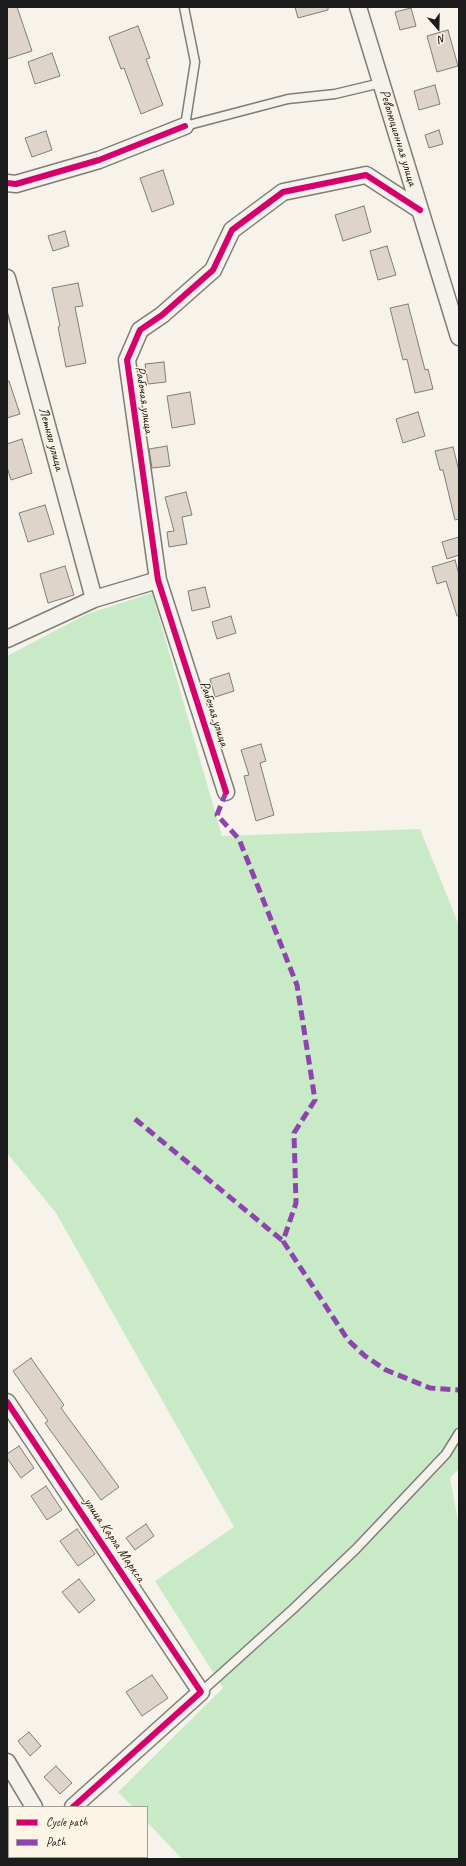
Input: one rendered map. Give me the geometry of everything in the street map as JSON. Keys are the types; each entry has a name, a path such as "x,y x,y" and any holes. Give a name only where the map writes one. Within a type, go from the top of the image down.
{"street":[{"name":"Революционная улица","path":"358,7 459,337"},
{"path":"7,183 16,184 99,160 185,126"},
{"name":"Рабочая улица","path":"226,792 158,580 127,360 140,330 162,315 213,270 232,230 283,192 366,175 420,210"},
{"name":"Летняя улица","path":"7,278 94,600"},
{"path":"7,640 94,600 158,580"},
{"name":"улица Карла Маркса","path":"7,1402 201,1692"},
{"path":"74,1806 201,1692"},
{"path":"7,1762 33,1806"}],"lane":[{"path":"184,7 196,62 185,126 288,99 335,94 381,83"},
{"path":"201,1692 293,1610 356,1549 446,1454 459,1433"}],"green space":[{"path":"152,593 222,836 420,829 459,925 459,1469 450,1478 459,1526 459,1859 182,1859 148,1823 148,1806 132,1806 118,1792 223,1688 155,1581 234,1527 56,1213 7,1153 7,656 87,614"}],"building":[{"path":"7,7 17,7 32,51 7,59"},
{"path":"295,7 328,7 328,10 298,18"},
{"path":"411,8 416,26 400,30 395,12"},
{"path":"138,26 150,58 146,59 163,105 141,114 124,68 121,69 109,37"},
{"path":"448,30 458,66 437,72 427,36"},
{"path":"52,53 60,76 35,84 28,62"},
{"path":"435,85 440,104 419,110 414,91"},
{"path":"439,130 443,144 429,148 425,135"},
{"path":"46,131 52,150 32,157 25,138"},
{"path":"163,170 174,204 152,212 140,178"},
{"path":"364,206 371,232 343,241 335,215"},
{"path":"65,231 69,246 53,251 48,236"},
{"path":"387,246 396,275 378,280 370,251"},
{"path":"78,283 83,306 75,307 86,363 66,367 58,327 60,326 52,288"},
{"path":"408,304 425,370 428,369 433,389 415,393 407,359 403,360 390,308"},
{"path":"164,362 166,382 148,384 145,364"},
{"path":"7,381 9,381 20,414 7,418"},
{"path":"190,392 195,424 172,428 167,396"},
{"path":"418,412 425,436 403,443 396,419"},
{"path":"22,439 32,473 11,480 7,467 7,444"},
{"path":"167,446 170,466 152,468 149,449"},
{"path":"453,447 459,471 459,519 455,520 443,470 440,470 435,451"},
{"path":"186,492 192,515 182,517 187,544 169,547 167,532 174,531 165,497"},
{"path":"45,505 54,534 28,542 19,513"},
{"path":"459,537 459,555 447,559 442,542"},
{"path":"455,560 459,574 459,616 457,616 446,581 437,584 432,567"},
{"path":"65,566 74,595 48,603 40,574"},
{"path":"205,587 210,607 192,611 188,591"},
{"path":"231,616 236,633 217,639 212,622"},
{"path":"229,673 234,691 215,697 210,679"},
{"path":"261,744 266,761 260,763 274,815 256,821 244,776 249,775 241,750"},
{"path":"31,1358 64,1405 61,1408 119,1487 101,1500 45,1423 48,1421 13,1371"},
{"path":"19,1446 34,1468 21,1478 7,1458 7,1454"},
{"path":"46,1486 62,1510 47,1520 31,1496"},
{"path":"146,1524 154,1536 135,1550 126,1538"},
{"path":"77,1529 95,1554 78,1566 60,1541"},
{"path":"79,1579 95,1600 79,1613 62,1592"},
{"path":"152,1675 168,1698 142,1716 126,1692"},
{"path":"29,1732 41,1746 30,1756 18,1741"},
{"path":"56,1766 72,1783 60,1794 44,1777"}],"marked path":[{"path":"226,792 217,815 239,839 297,985 315,1100 294,1133 296,1203 283,1241 348,1340 365,1356 386,1370 430,1388 459,1390"},
{"path":"135,1119 283,1241"}],"cycle path":[{"path":"7,183 16,184 99,160 185,126"},
{"path":"226,792 158,580 127,360 140,330 162,315 213,270 232,230 283,192 366,175 420,210"},
{"path":"7,1402 201,1692 74,1806"}]}
